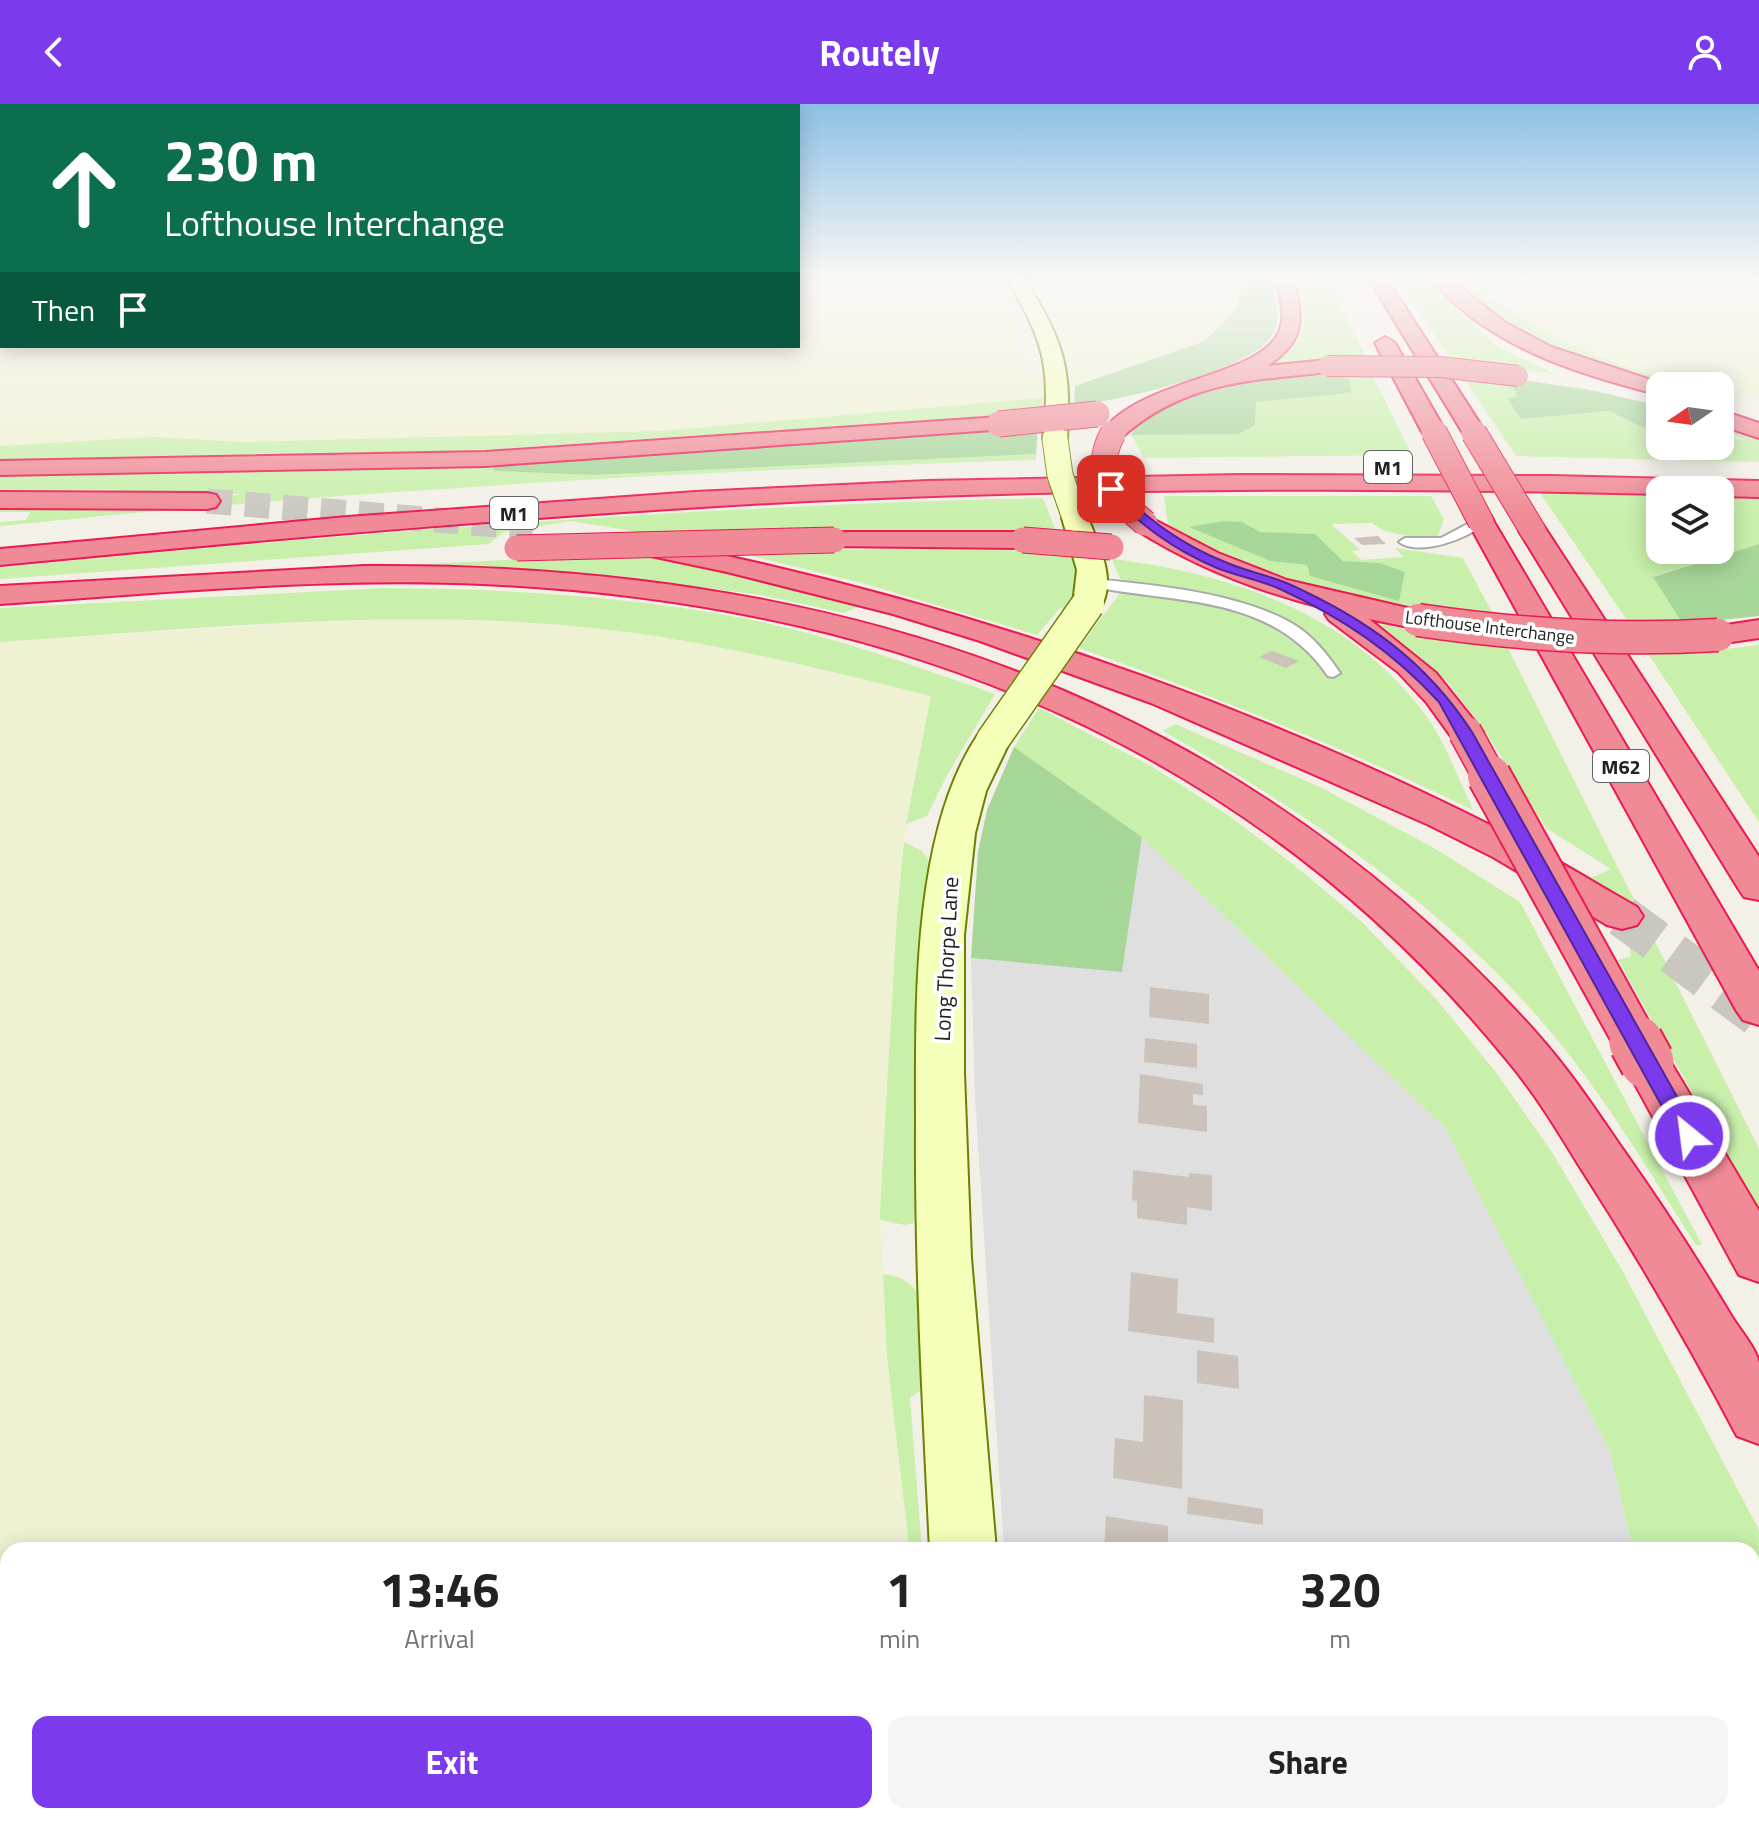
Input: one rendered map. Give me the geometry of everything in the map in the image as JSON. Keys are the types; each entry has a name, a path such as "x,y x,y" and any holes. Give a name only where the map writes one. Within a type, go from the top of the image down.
{"highway":[{"path":"1100,418 1197,378 1253,359"},
{"path":"0,468 488,459 998,422 1100,418 1155,402 1250,367 1262,359"},
{"name":"M62","path":"1395,359 1481,522 1759,1010"},
{"name":"M62","path":"1428,359 1759,888"},
{"path":"1535,359 1561,371 1646,394"},
{"path":"1564,359 1646,393"},
{"path":"1204,383 1327,366 1440,367 1646,394"},
{"path":"1734,404 1759,408"},
{"path":"1734,413 1759,417"},
{"name":"Lofthouse Interchange","path":"1100,418 1105,478 1119,500 1145,523 1185,548 1222,566 1283,586 1336,602 1418,620 1553,637 1658,639 1759,629"},
{"path":"1734,422 1759,431"},
{"name":"M1","path":"0,538 249,513 508,494 823,477 1279,467 1759,473"},
{"name":"M1","path":"0,557 230,534 587,507 925,489 1298,483 1759,489"},
{"path":"0,500 207,501"},
{"path":"525,538 730,562 832,586 952,620 1136,684 1267,737 1506,849 1622,916"},
{"path":"0,586 525,538 1023,540 1111,547 1222,566"},
{"path":"0,595 380,575 482,575 660,589 755,603 837,622 964,659 1141,736 1269,814 1341,867 1408,926 1494,1015 1533,1060 1627,1194 1703,1316 1759,1417"},
{"path":"1283,586 1335,611 1392,647 1444,700 1465,732 1759,1260"}],"main road":[{"path":"1057,359 1055,439 1060,475 1091,562 1091,594"},
{"name":"Long Thorpe Lane","path":"962,1542 943,1258 940,1073 943,935 956,833 967,791 992,741 1091,594"}],"lane":[{"path":"1405,542 1443,542 1481,522"},
{"path":"1091,594 1167,592 1281,624 1321,655 1333,673"}],"shaded area":[{"path":"1142,837 1446,1129 1610,1452 1631,1542 1003,1542 975,1097 971,958 1122,971"}],"green space":[{"path":"0,359 1024,359 1043,385 1042,398 659,431 242,442 153,437 0,446"},
{"path":"1070,359 1152,359 1075,386"},
{"path":"1152,359 1241,359 1213,372 1150,391 1074,406 1075,386"},
{"path":"1280,359 1363,359 1272,364"},
{"path":"1451,359 1524,359 1556,374 1453,362"},
{"path":"1579,359 1606,359 1646,372 1646,379"},
{"path":"1608,359 1759,359 1759,398 1734,394 1734,372 1646,373"},
{"path":"1325,372 1372,374 1412,455 1144,458 1131,435 1177,434 1255,402 1350,393 1350,379"},
{"path":"1325,372 1350,379 1351,393 1256,402 1255,425 1238,434 1131,435 1147,418 1193,393 1248,380"},
{"path":"1460,373 1509,378 1518,395 1508,401 1521,419 1609,411 1646,427 1646,459 1516,456"},
{"path":"1509,378 1591,390 1646,403 1646,427 1609,411 1521,419 1508,400 1517,395"},
{"path":"1042,398 1042,410 990,416 438,453 0,462 0,446 153,437 242,442 659,431"},
{"path":"1038,426 1036,454 594,475 494,471 493,466 513,462"},
{"path":"1734,429 1759,438 1759,462 1678,460 1734,460 1734,439 1745,440 1734,435"},
{"path":"1036,454 1036,460 647,476 258,502 0,526 0,522 26,520 30,512 0,512 0,508 185,506 240,494 90,490 0,492 0,474 345,469 513,462 494,471 595,475"},
{"path":"1540,493 1646,496 1646,564 1693,564 1654,576 1683,624 1629,623"},
{"path":"1164,496 1431,496 1444,519 1437,538 1394,533 1372,523 1331,524 1360,550 1352,551 1361,560 1404,557 1395,548 1463,558 1494,616 1409,607 1325,591 1243,564 1204,546 1168,524","holes":["1224,521 1241,522 1260,532 1314,534 1343,561 1380,563 1405,572 1399,600 1311,576 1308,565 1270,561 1190,527"]},
{"path":"1734,497 1759,498 1759,544 1734,552"},
{"path":"1043,498 1058,536 669,537 571,521 504,532 489,544 0,579 0,568 260,543 650,514"},
{"path":"1224,521 1242,522 1260,532 1315,534 1343,561 1380,563 1405,572 1399,601 1310,576 1307,565 1270,561 1189,527"},
{"path":"1759,544 1759,616 1683,624 1653,577 1695,564 1734,564 1734,552"},
{"path":"890,549 1074,554 1081,581 1069,610 1060,608 1037,635 862,583 731,551"},
{"path":"643,553 734,572 860,606 844,613 761,595 586,573 496,568 330,569"},
{"path":"1112,559 1200,575 1243,588 1285,604 1324,624 1361,649 1394,679 1432,724 1473,810 1279,724 1079,648 1123,589 1169,588 1120,579"},
{"path":"384,588 558,594 731,616 832,640 995,694 927,816 906,824 931,696 721,648 593,628 445,620 296,622 0,642 0,608"},
{"path":"367,619 478,620 591,628 695,641 932,696 906,824 897,915 880,1210 887,1357 909,1542 0,1542 0,642"},
{"path":"1369,621 1430,635 1506,644 1759,1149 1759,1212 1618,960 1631,956 1620,898 1588,879 1611,869 1546,828 1486,733 1448,683 1405,646"},
{"path":"1759,645 1759,822 1647,652 1700,652"},
{"path":"1039,708 1151,766 1228,815 1294,865 1361,921 1436,999 1495,1071 1552,1152 1623,1272 1759,1530 1759,1542 1631,1542 1610,1452 1446,1129 1142,837 1014,747"},
{"path":"1175,724 1320,787 1434,848 1520,902 1702,1245 1696,1245 1589,1081 1508,984 1418,901 1370,864 1268,794 1163,731"},
{"path":"1014,747 1142,837 1122,972 971,958 978,852 987,810"},
{"path":"904,842 922,851 931,864 917,978 914,1223 905,1225 880,1220"},
{"path":"883,1274 903,1280 918,1294 921,1390 910,1398 921,1542 909,1542 887,1357"}],"building":[{"path":"1378,536 1386,544 1362,545 1354,538"},
{"path":"1272,651 1299,661 1286,668 1259,657"},
{"path":"1150,987 1209,994 1209,1024 1149,1017"},
{"path":"1145,1038 1197,1044 1197,1068 1144,1062"},
{"path":"1140,1074 1203,1084 1203,1095 1193,1094 1193,1105 1207,1106 1207,1132 1138,1123"},
{"path":"1133,1170 1189,1177 1189,1173 1212,1175 1212,1211 1187,1207 1187,1225 1137,1218 1137,1201 1132,1200"},
{"path":"1131,1272 1178,1279 1177,1313 1214,1318 1214,1343 1128,1331"},
{"path":"1197,1350 1238,1356 1239,1389 1197,1383"},
{"path":"1144,1395 1183,1400 1182,1489 1113,1478 1115,1438 1143,1442"},
{"path":"1188,1497 1263,1509 1263,1525 1187,1514"},
{"path":"1106,1516 1168,1526 1168,1542 1104,1542"}],"tunnel":[{"path":"207,501 533,528"},
{"path":"1622,916 1759,1017"}],"route":[{"path":"1111,489 1130,511 1163,536 1222,566 1283,586 1372,633 1392,647 1444,700 1465,732 1689,1136"}]}
